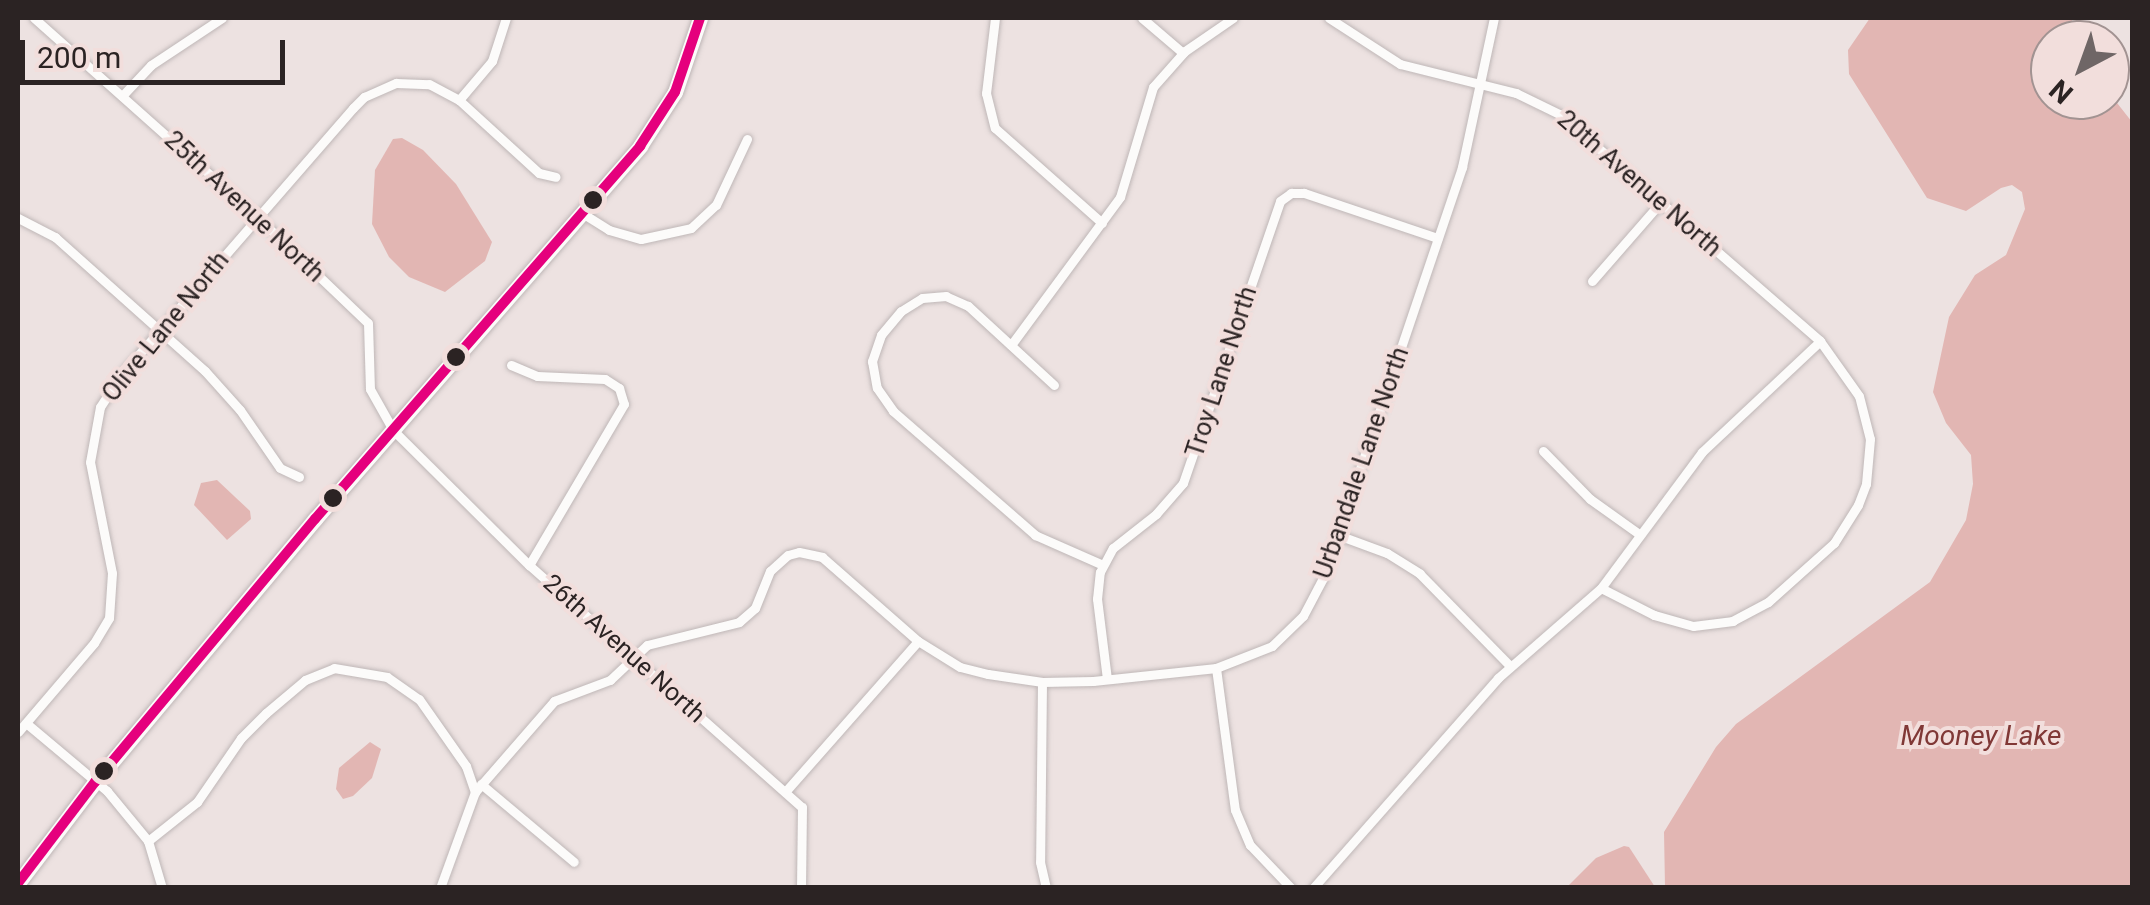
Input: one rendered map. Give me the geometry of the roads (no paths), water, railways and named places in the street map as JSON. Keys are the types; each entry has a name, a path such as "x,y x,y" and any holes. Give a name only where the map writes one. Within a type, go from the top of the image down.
{"main road":[{"path":"18,883 94,782 660,117 685,69 700,18"}],"street":[{"name":"25th Avenue North","path":"34,18 258,217 368,323 370,389 393,430"},
{"path":"122,96 151,65 222,18"},
{"path":"506,18 492,61 459,100 539,174 556,177"},
{"path":"994,18 986,93 994,128 1102,224"},
{"path":"1142,18 1183,53"},
{"path":"1010,345 1120,197 1153,86 1183,53 1233,18"},
{"name":"20th Avenue North","path":"1329,18 1400,64 1516,92 1559,114 1820,341 1854,386 1870,439 1866,484 1848,526 1834,544 1768,602 1733,621 1713,626 1673,622 1601,588"},
{"name":"Urbandale Lane North","path":"633,657 648,645 740,622 755,608 770,571 799,552 832,564 918,641 960,667 1042,682 1107,679 1216,668 1272,646 1303,616 1323,578 1470,140 1494,18"},
{"name":"Olive Lane North","path":"18,732 94,643 109,618 114,588 90,443 109,391 352,108 380,88 412,82 429,84 459,100"},
{"path":"582,213 609,230 641,239 691,228 716,205 747,138"},
{"name":"Troy Lane North","path":"1103,565 1122,538 1156,514 1184,483 1285,196 1304,193 1438,238"},
{"path":"1592,281 1661,202"},
{"path":"18,218 55,237 160,330 224,390 280,468 300,477"},
{"path":"1054,385 956,299 934,296 912,302 889,323 872,361 877,388 894,411 1036,535 1103,565 1097,599 1107,679"},
{"path":"1313,888 1510,666 1601,588 1702,452 1820,341"},
{"path":"511,365 537,376 605,379 619,388 624,404 529,565"},
{"name":"26th Avenue North","path":"393,430 529,565 802,807 801,888"},
{"path":"1543,451 1590,499 1639,534"},
{"path":"1338,534 1387,553 1420,574 1510,666"},
{"path":"785,792 918,641"},
{"path":"440,888 478,788 554,701 610,680 633,657"},
{"path":"148,841 197,802 241,738 266,713 304,680 334,668 388,678 419,699 478,788 574,862"},
{"path":"1216,668 1235,810 1250,845 1291,888"},
{"path":"1042,682 1040,862 1046,888"},
{"path":"26,722 94,782 148,841 162,888"}],"water":[{"name":"Mooney Lake","path":"1870,18 2071,18 2030,20 2030,120 2132,122 2132,887 1665,887 1664,832 1716,747 1736,724 1930,582 1966,520 1973,484 1971,455 1946,423 1933,392 1949,317 1975,275 2006,255 2025,209 2022,192 2012,185 2001,188 1966,211 1927,198 1849,74 1848,50"},
{"path":"402,138 423,150 456,184 492,242 485,261 445,292 409,277 389,257 372,224 375,170 393,139"},
{"path":"217,480 250,511 251,519 227,540 194,505 201,483"},
{"path":"370,742 381,749 372,778 353,796 343,799 336,789 339,768"},
{"path":"1629,847 1655,887 1567,887 1596,858"}]}
